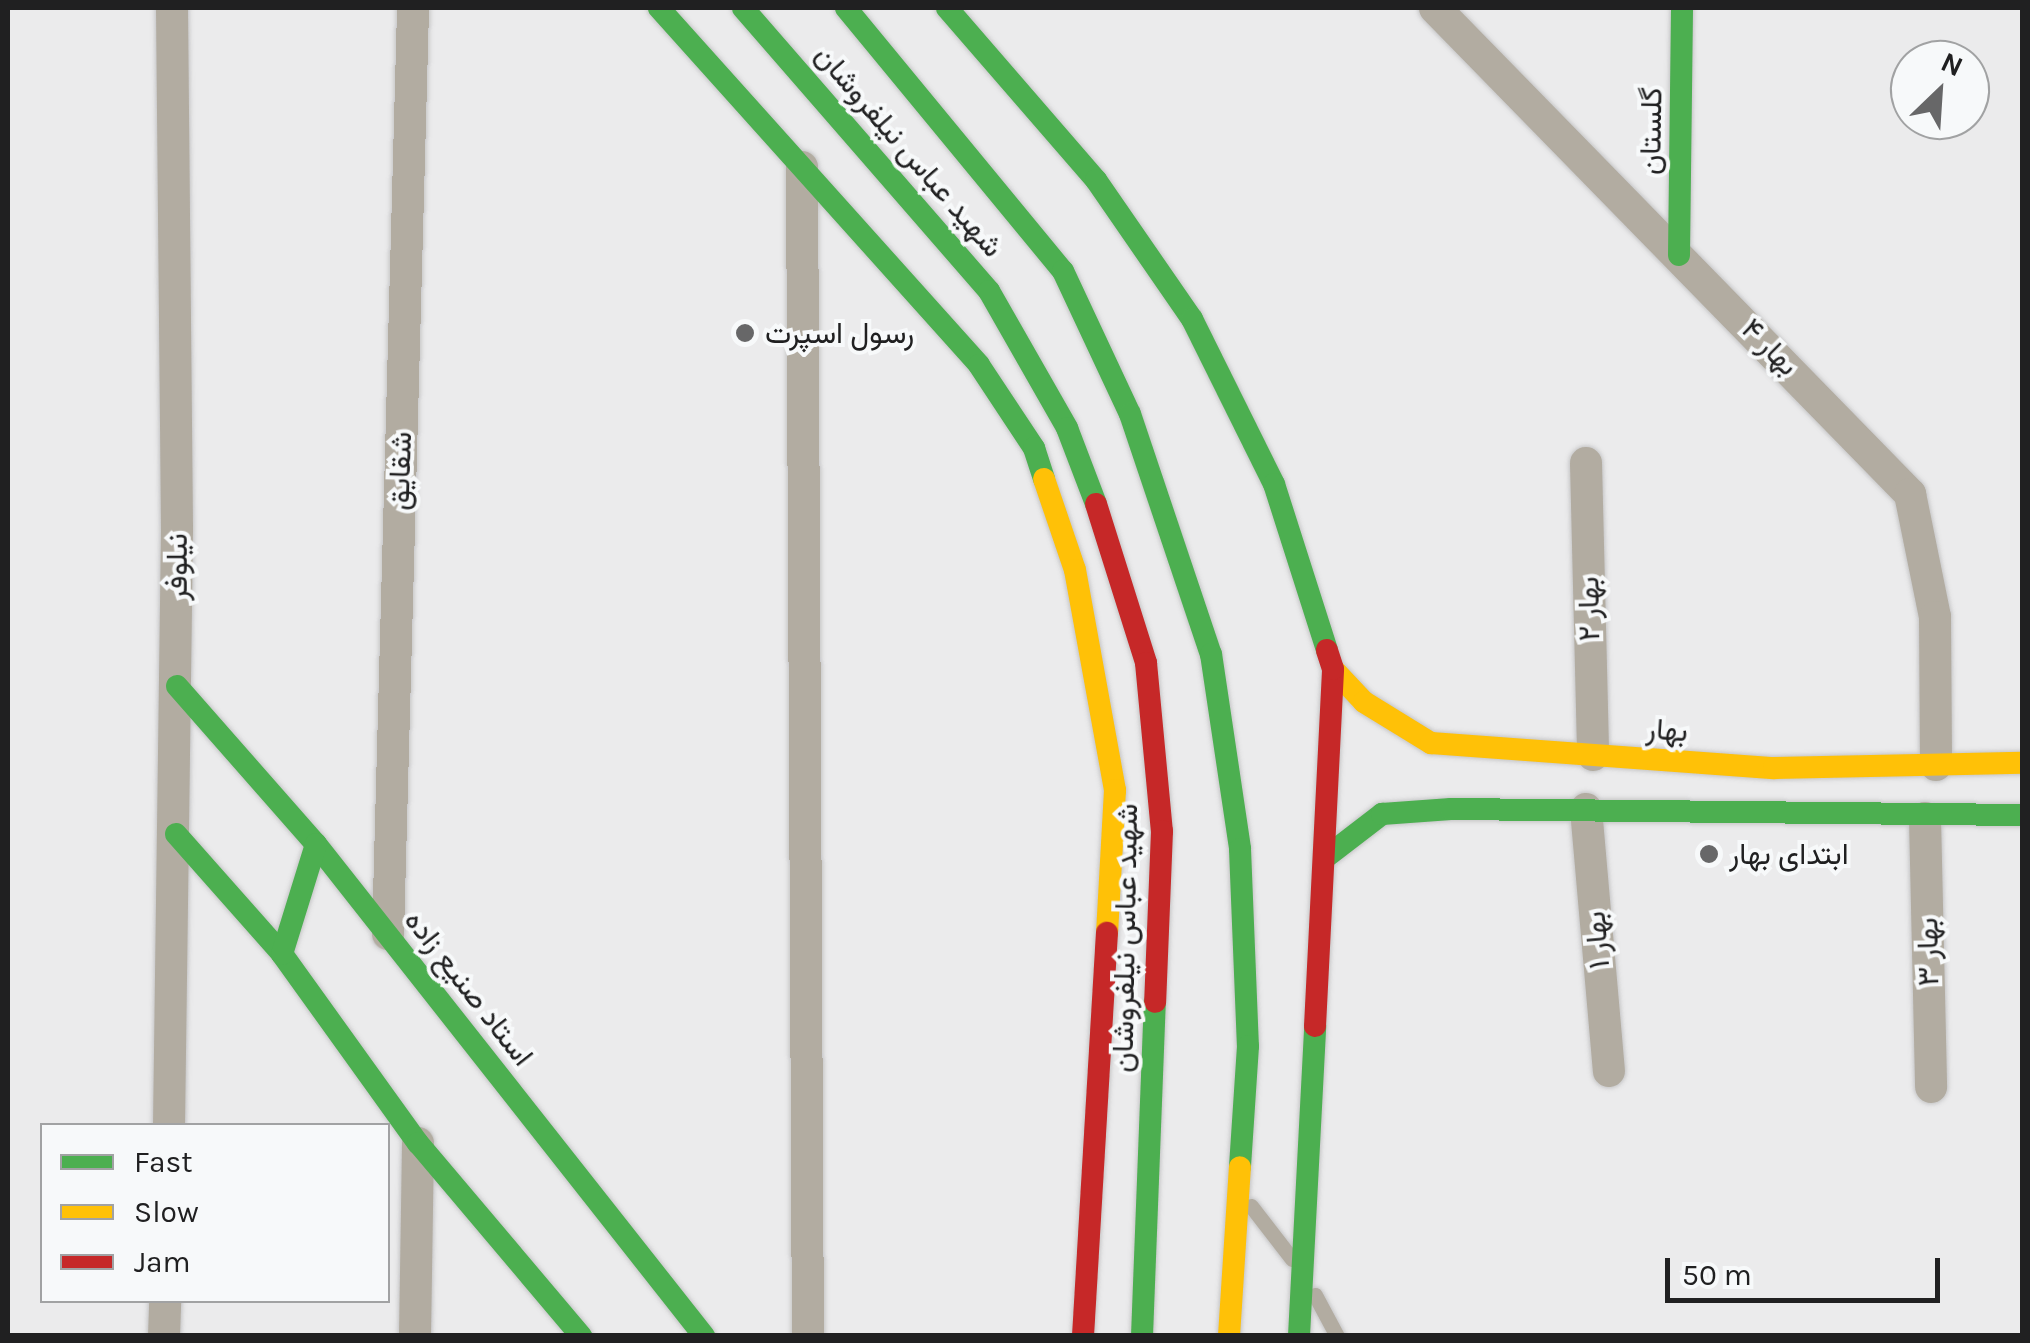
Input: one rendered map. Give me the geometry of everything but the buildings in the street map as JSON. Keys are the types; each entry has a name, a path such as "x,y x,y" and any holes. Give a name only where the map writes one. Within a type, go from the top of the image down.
{"street":[{"name":"نیلوفر","path":"169,1123 176,834 172,8"},
{"name":"شقایق","path":"388,934 413,8"},
{"path":"659,8 691,28 802,166 979,365 1034,448 1075,570 1115,790 1113,1331"},
{"name":"شهید عباس نیلفروشان","path":"743,8 989,291 1067,428 1108,534 1146,663 1162,831 1113,1331"},
{"name":"شهید عباس نیلفروشان","path":"846,8 1063,271 1160,493 1211,654 1240,849 1248,1046 1229,1336"},
{"path":"947,8 1096,180 1192,319 1274,484 1333,669 1326,857 1287,1159 1302,1270 1298,1336"},
{"name":"بهار ۴","path":"1434,8 1910,494 1935,617 1936,765"},
{"name":"گلستان","path":"1680,255 1682,8"},
{"path":"802,166 808,1336"},
{"name":"بهار ۲","path":"1586,462 1593,755"},
{"name":"بهار","path":"1333,669 1364,702 1430,744 1774,768 2022,763"},
{"name":"استاد صنیع زاده","path":"176,686 316,844 704,1336"},
{"path":"1326,857 1382,814 1586,809 1924,818 2022,815"},
{"name":"بهار ۱","path":"1586,809 1609,1071"},
{"name":"بهار ۳","path":"1924,818 1931,1087"},
{"path":"176,834 282,954 418,1143 581,1336"},
{"path":"282,954 316,844"},
{"path":"414,1336 418,1143"},
{"path":"1238,1190 1287,1159"},
{"path":"164,1336 165,1303"}],"lane":[{"path":"1238,1190 1302,1270 1337,1336"}],"traffic: fast":[{"path":"659,8 979,365 1034,448 1044,479"},
{"path":"743,8 989,291 1067,428 1096,504"},
{"path":"846,8 1063,271 1130,414 1211,654 1240,849 1248,1046 1240,1167"},
{"path":"947,8 1096,180 1192,319 1274,484 1327,650"},
{"path":"1679,255 1682,8"},
{"path":"177,686 316,844 704,1336"},
{"path":"1326,857 1382,814 1451,809 2022,815"},
{"path":"176,834 282,954 418,1143 581,1336"},
{"path":"282,954 316,844"},
{"path":"1142,1336 1155,1002"},
{"path":"1299,1336 1315,1026"}],"traffic: slow":[{"path":"1044,479 1075,570 1115,790 1107,933"},
{"path":"1333,669 1364,702 1431,743 1774,768 2022,763"},
{"path":"1229,1336 1240,1167"}],"traffic: jam":[{"path":"1096,504 1146,663 1162,831 1155,1002"},
{"path":"1315,1026 1333,669 1327,650"},
{"path":"1083,1336 1107,933"}],"place":[{"name":"رسول اسپرت","path":"745,333"},
{"name":"ابتدای بهار","path":"1709,854"}]}
